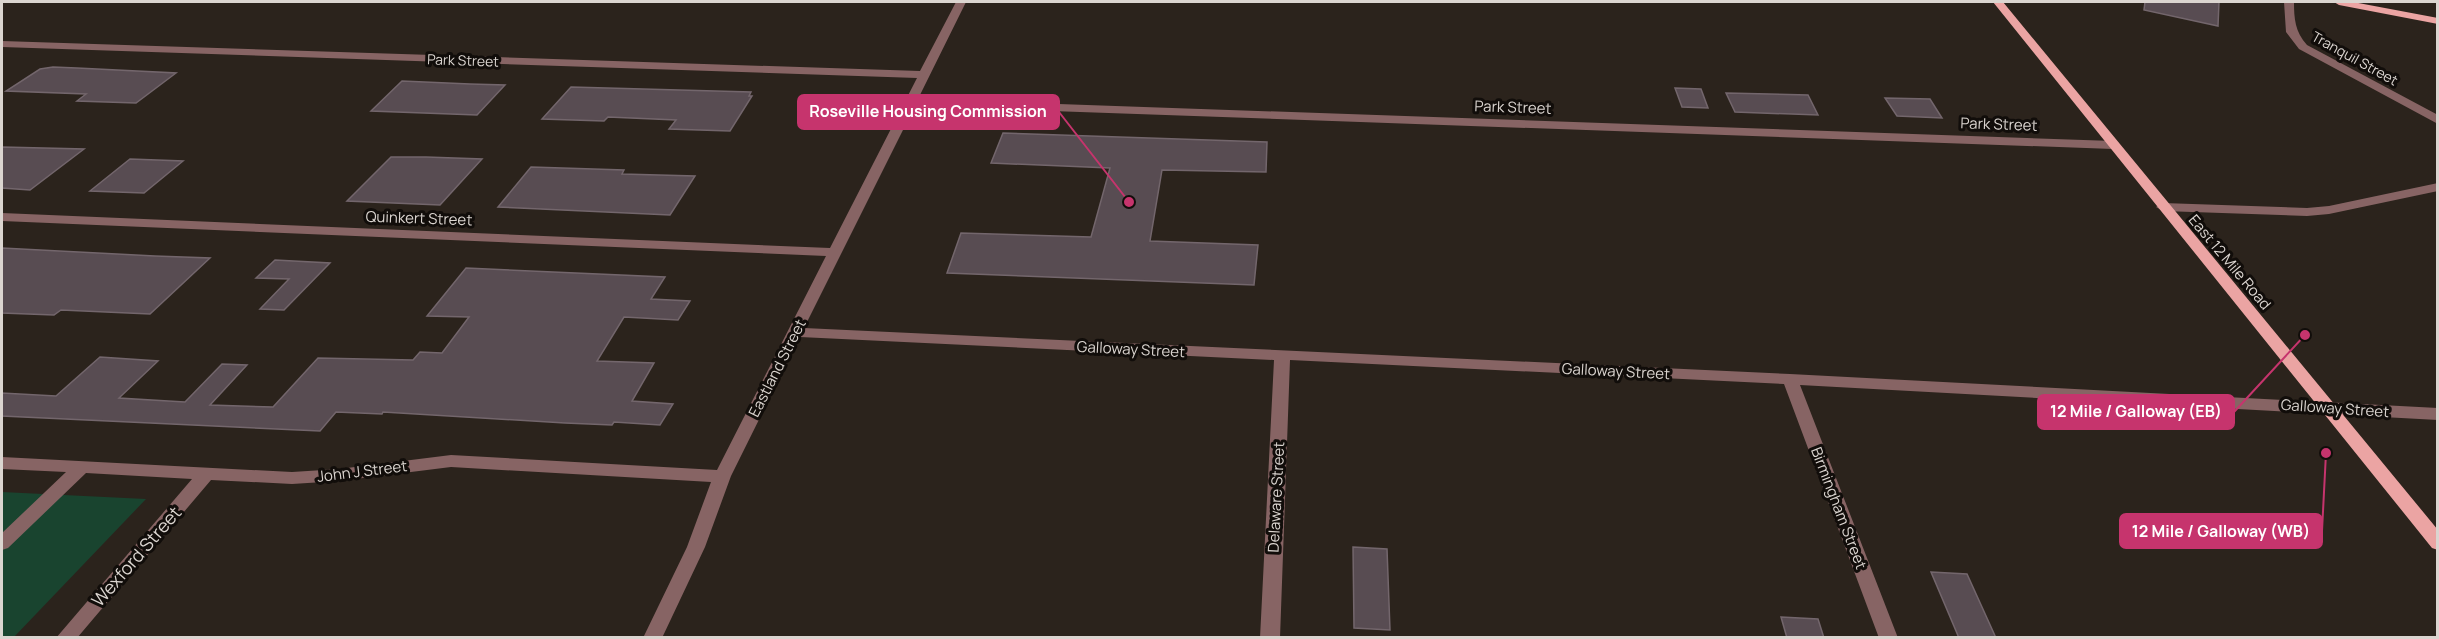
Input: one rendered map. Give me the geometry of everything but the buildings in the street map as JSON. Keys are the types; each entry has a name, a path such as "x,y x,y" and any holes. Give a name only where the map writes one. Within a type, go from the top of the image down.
{"main road":[{"name":"East 12 Mile Road","path":"1998,2 2438,543"},
{"path":"2339,2 2438,21"},
{"path":"2377,2 2387,11"}],"street":[{"path":"925,75 962,2"},
{"name":"Tranquil Street","path":"2289,2 2289,30 2296,42 2438,120"},
{"name":"Park Street","path":"2,44 925,75"},
{"name":"Eastland Street","path":"652,638 696,548 722,476 925,75"},
{"name":"Park Street","path":"911,102 2113,145"},
{"path":"2163,207 2307,212 2329,210 2438,187"},
{"name":"Quinkert Street","path":"2,217 835,252"},
{"name":"Galloway Street","path":"795,332 1790,379 2438,414"},
{"name":"Delaware Street","path":"1270,638 1282,356"},
{"name":"Birmingham Street","path":"1790,379 1889,638"},
{"name":"John J Street","path":"2,463 206,474 315,477 451,461 722,476"},
{"path":"2,543 82,467"},
{"name":"Wexford Street","path":"65,638 206,474"}],"green space":[{"path":"2,492 146,499 14,637 2,637"}],"place":[{"name":"Roseville Housing Commission","path":"1129,202"},
{"name":"12 Mile / Galloway (EB)","path":"2305,335"},
{"name":"12 Mile / Galloway (WB)","path":"2326,453"}]}
